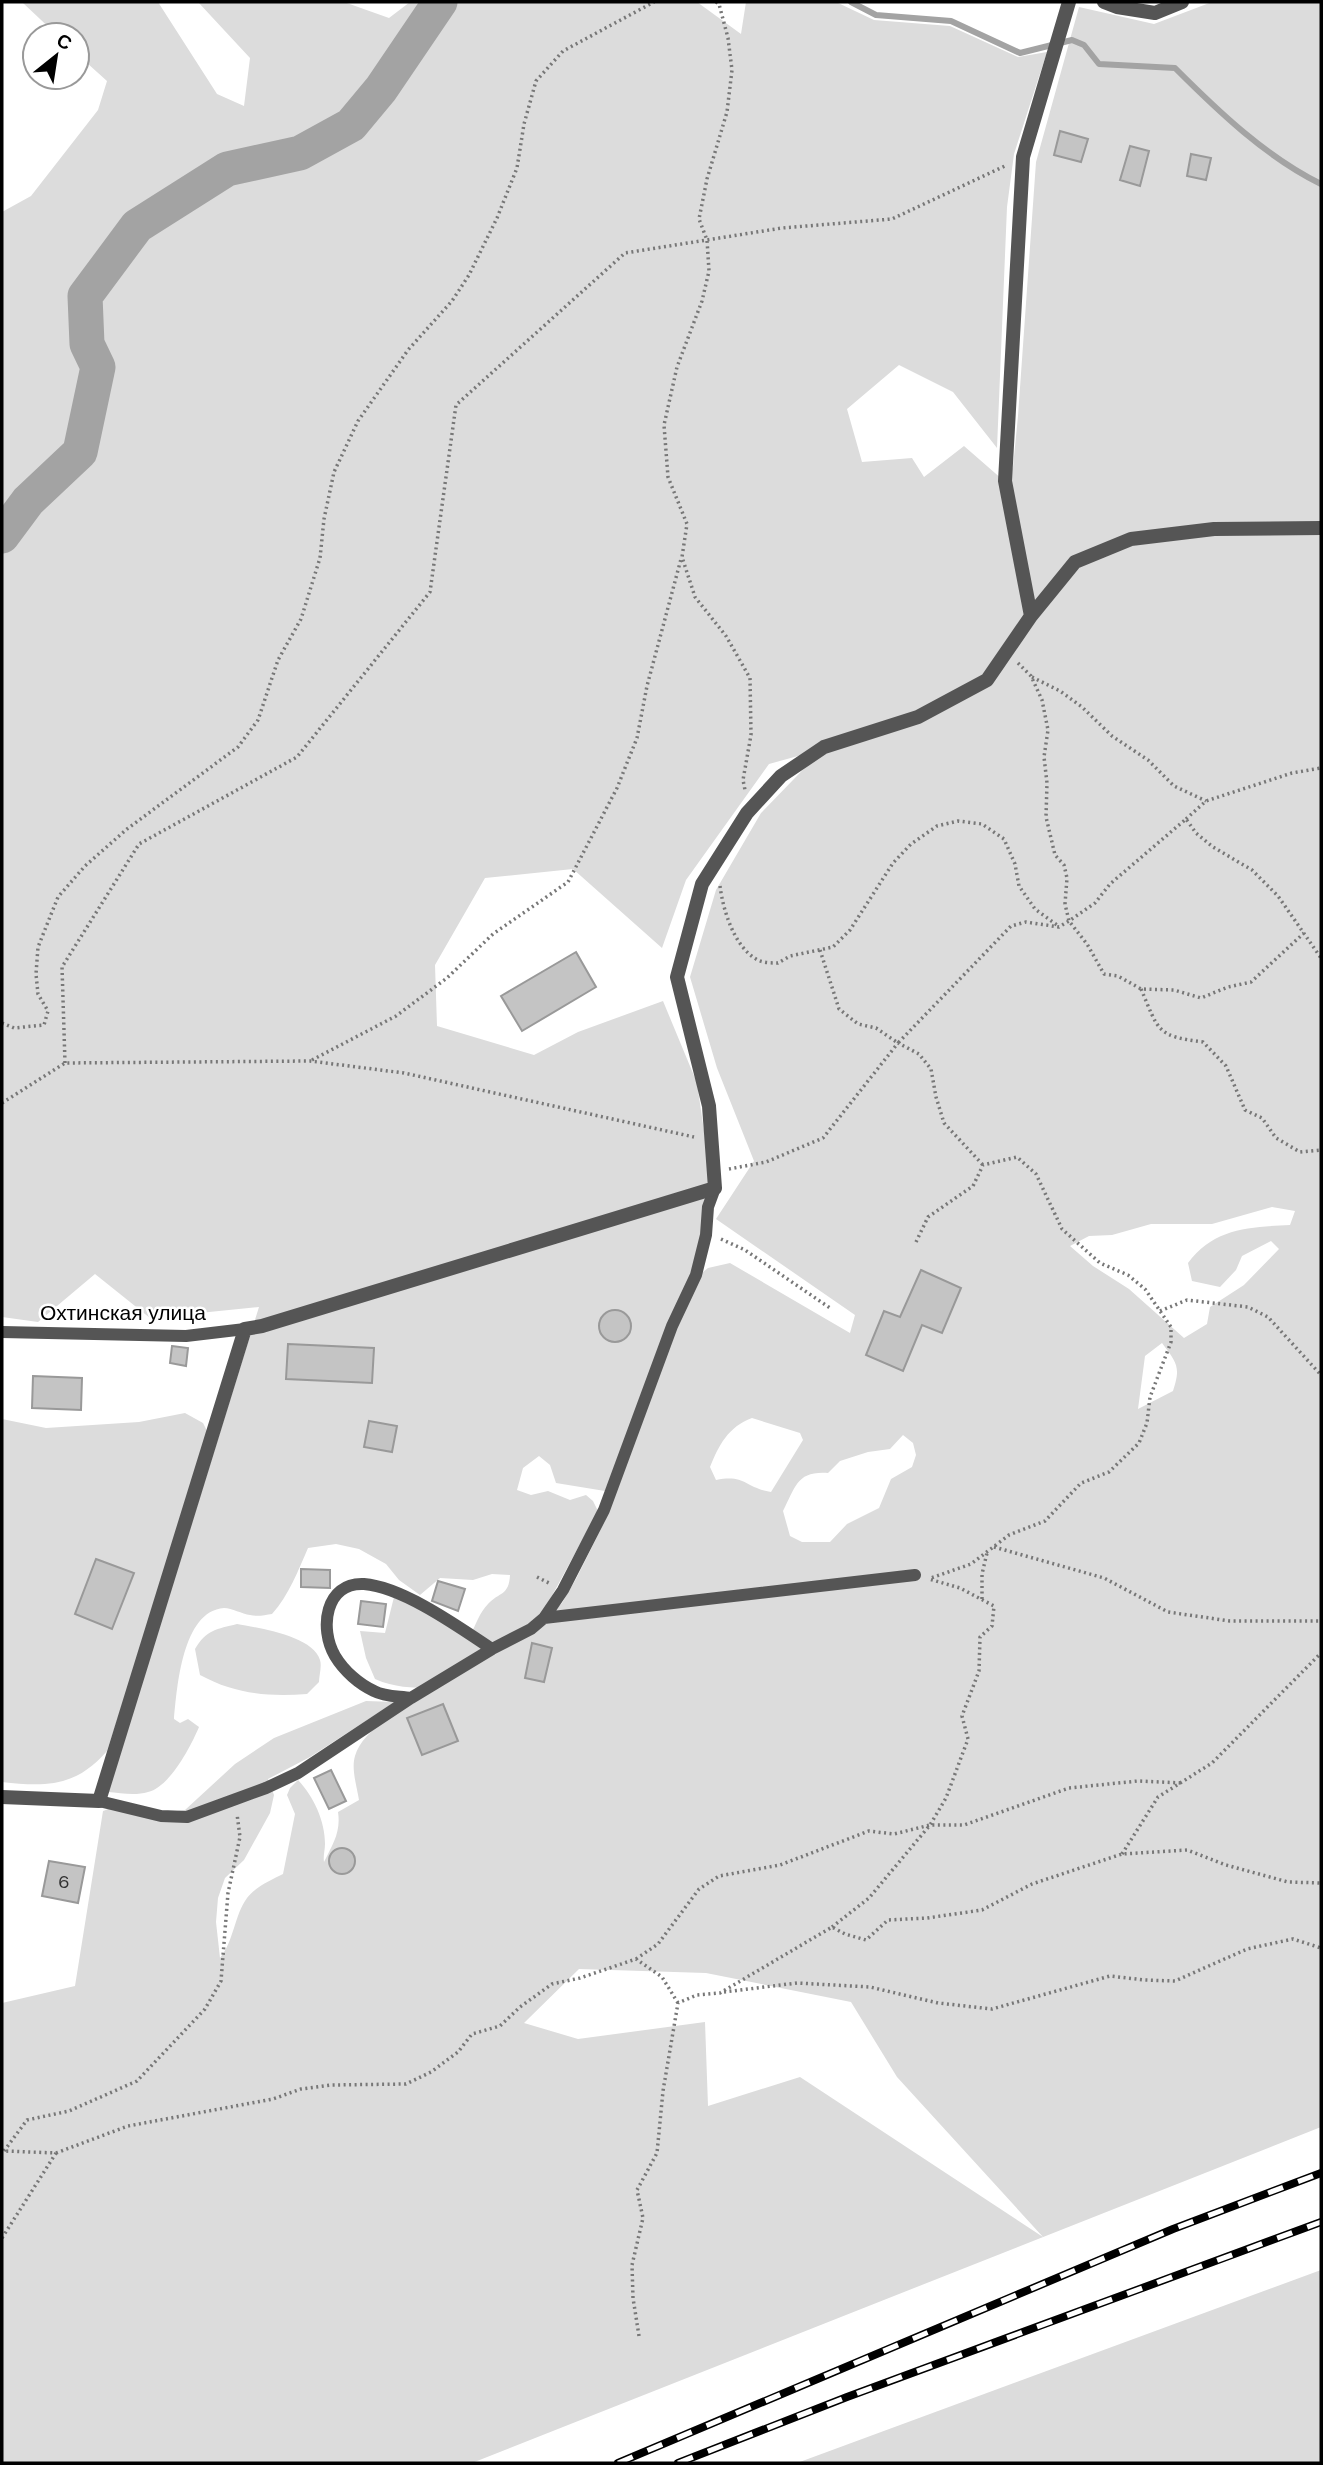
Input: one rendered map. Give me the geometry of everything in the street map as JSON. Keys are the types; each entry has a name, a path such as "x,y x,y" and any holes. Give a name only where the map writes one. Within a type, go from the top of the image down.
{"street":[{"path":"1031,616 1005,481 1023,157 1069,2"},
{"path":"1104,2 1117,7 1155,13 1182,2"},
{"path":"2,1797 99,1801 244,1329 262,1326 715,1188 709,1106 677,977 702,884 747,813 781,776 824,747 918,717 987,680 1031,616 1075,562 1131,539 1214,529 1321,528"}],"lane":[{"path":"99,1801 172,1818 187,1817 235,1801 298,1773 411,1698 492,1648 531,1629 544,1618 563,1590 604,1510 668,1335 696,1275 706,1235 708,1208 715,1188"},
{"name":"Охтинская улица","path":"2,1332 186,1336 244,1329"},
{"path":"544,1618 915,1575"},
{"path":"411,1698 376,1692 352,1676 335,1657 328,1641 326,1627 332,1602 341,1588 364,1584 392,1592 436,1613 492,1648"}],"path":[{"path":"2,1023 14,1028 44,1025 48,1011 38,994 38,947 58,897 85,866 127,829 238,747 258,720 278,660 301,619 320,558 324,519 334,472 358,421 408,350 452,301 469,275 497,218 517,168 524,124 536,81 563,51 654,2"},
{"path":"310,1062 396,1016 447,978 493,934 568,882 617,788 637,738 647,686 682,557 687,524 668,477 664,425 677,367 702,301 709,271 707,240 699,219 707,179 727,112 732,70 728,38 719,4 716,2"},
{"path":"65,1063 62,967 139,844 298,757 430,592 456,405 625,253 782,228 892,219 1023,157"},
{"path":"682,557 695,597 726,636 750,678 751,736 743,779 747,813"},
{"path":"1015,659 1031,676 1042,700 1048,730 1044,757 1047,783 1046,817 1055,855 1064,865 1067,878 1065,904 1069,921 1087,944 1104,974 1118,976 1141,989 1174,990 1201,998 1228,987 1251,982 1304,933"},
{"path":"1031,676 1060,691 1082,707 1112,736 1149,760 1174,786 1206,801"},
{"path":"714,1171 766,1162 823,1138 898,1043 1011,926 1027,922 1059,926 1069,921 1095,903 1110,884 1206,801 1292,773 1321,768"},
{"path":"1186,819 1196,833 1213,847 1252,870 1278,896 1321,958"},
{"path":"718,859 722,906 744,950 758,961 778,963 790,956 833,947 850,930 893,863 911,844 937,826 958,821 982,824 1004,839 1019,886 1035,909 1059,926"},
{"path":"820,950 839,1009 858,1024 877,1028 919,1054 931,1069 944,1123 983,1165"},
{"path":"1141,989 1161,1031 1172,1038 1203,1042 1226,1066 1245,1111 1262,1118 1276,1138 1300,1152 1321,1150"},
{"path":"2,1103 65,1063 310,1062 404,1073 579,1110 712,1142"},
{"path":"929,1579 971,1564 1009,1535 1045,1521 1081,1483 1109,1472 1139,1443 1146,1423 1150,1397 1171,1342 1171,1327 1145,1289 1128,1275 1100,1263 1062,1229 1036,1174 1017,1157 983,1165"},
{"path":"916,1242 928,1217 973,1186 983,1165"},
{"path":"706,1235 745,1250 830,1308"},
{"path":"1160,1311 1187,1300 1248,1307 1268,1317 1321,1375"},
{"path":"993,1546 1104,1578 1168,1612 1230,1621 1321,1620"},
{"path":"982,1599 982,1574 987,1551"},
{"path":"720,1993 832,1927 869,1898 930,1825 946,1798 968,1739 962,1716 979,1671 980,1637 992,1626 994,1606 960,1588 915,1575"},
{"path":"1122,1854 1158,1797 1212,1763 1321,1653"},
{"path":"3,2151 56,2152 128,2126 273,2099 300,2089 331,2085 406,2084 431,2073 458,2052 472,2034 500,2025 552,1984 580,1978 636,1959 659,1944 699,1889 719,1876 780,1865 869,1831 894,1833 930,1825 964,1825 1069,1788 1138,1781 1182,1783"},
{"path":"3,2151 27,2120 69,2111 137,2081 205,2009 221,1981 228,1893 240,1837 235,1801"},
{"path":"832,1927 866,1940 888,1920 927,1918 982,1910 1032,1884 1122,1854 1187,1850 1226,1865 1289,1882 1321,1883"},
{"path":"678,2003 697,1994 797,1983 870,1987 938,2003 992,2009 1110,1976 1175,1981 1247,1948 1293,1940 1321,1948"},
{"path":"636,1959 662,1977 678,2003 663,2091 657,2153 637,2190 643,2218 632,2265 633,2298 639,2336"},
{"path":"2,2238 56,2152"}],"shaded area":[{"path":"158,2 217,94 244,106 250,58 198,2 344,2 389,18 410,2 697,2 741,34 746,2 836,2 874,20 950,26 1018,57 1047,52 1014,154 1007,207 997,448 953,392 899,365 847,409 862,462 912,458 924,477 964,446 1003,480 1028,617 1002,658 1032,616 1006,480 1013,467 1018,416 1036,162 1079,7 1154,24 1212,2 1321,2 1321,2127 472,2463 2,2463 2,2003 75,1986 103,1811 125,1803 160,1813 185,1810 235,1764 274,1738 366,1701 395,1702 310,1757 268,1779 274,1795 270,1813 244,1860 225,1878 218,1898 216,1922 220,1958 250,1894 283,1874 295,1814 287,1795 298,1780 314,1802 321,1818 325,1844 324,1862 337,1832 338,1812 359,1800 354,1767 359,1746 376,1727 432,1689 396,1686 375,1679 366,1658 360,1631 385,1633 394,1597 427,1612 482,1647 484,1655 537,1628 562,1603 605,1521 675,1326 698,1276 708,1268 730,1263 850,1333 855,1315 716,1219 754,1161 717,1068 690,977 716,890 761,813 823,749 769,764 686,880 662,948 573,869 485,878 435,965 437,1026 534,1055 578,1032 663,1001 697,1083 712,1186 704,1203 702,1234 693,1274 670,1325 605,1491 556,1483 550,1465 539,1456 523,1468 517,1490 531,1495 548,1491 570,1500 586,1495 598,1511 541,1616 530,1627 492,1647 471,1634 485,1607 508,1587 510,1575 492,1574 473,1580 440,1578 420,1595 399,1580 386,1564 359,1549 336,1544 308,1548 288,1591 272,1614 253,1616 224,1608 210,1612 199,1622 184,1653 174,1719 180,1723 188,1719 199,1727 172,1774 156,1789 148,1792 108,1792 259,1307 150,1318 95,1274 38,1322 2,1317 2,212 31,196 98,110 107,81 91,67 91,21 42,21 23,3","holes":["1272,1207 1295,1211 1290,1225 1247,1229 1221,1236 1198,1251 1188,1263 1192,1281 1220,1287 1236,1270 1242,1256 1271,1241 1279,1249 1244,1285 1210,1307 1207,1324 1184,1338 1129,1289 1093,1266 1070,1246 1089,1236 1112,1235 1151,1224 1212,1224","1162,1343 1176,1366 1177,1376 1173,1391 1138,1409 1145,1356","752,1418 800,1433 803,1440 771,1492 740,1480 716,1480 710,1467 725,1438 737,1426","903,1435 913,1443 916,1455 912,1467 891,1479 879,1508 847,1524 830,1542 802,1542 790,1536 783,1511 799,1482 810,1475 828,1473 840,1461 868,1452 890,1449","579,1969 706,1973 851,2002 897,2077 1043,2237 800,2077 708,2106 705,2022 578,2039 524,2023"]},
{"path":"185,1413 203,1423 207,1431 179,1531 107,1751 84,1772 59,1782 2,1782 2,1419 46,1428 139,1422"},
{"path":"237,1624 284,1634 307,1645 320,1660 319,1682 307,1694 279,1695 239,1690 200,1675 195,1649 199,1643 213,1631"},
{"path":"1321,2270 1321,2463 797,2463"}],"building":[{"path":"1060,131 1088,139 1081,162 1054,155"},
{"path":"1130,146 1149,151 1140,186 1120,180"},
{"path":"1191,154 1211,158 1206,180 1187,176"},
{"path":"576,952 596,987 522,1031 501,996"},
{"path":"921,1270 961,1288 942,1333 922,1325 903,1371 866,1355 884,1311 900,1317"},
{"path":"615,1310 626,1315 631,1326 626,1337 615,1342 604,1337 599,1326 604,1315"},
{"path":"288,1344 374,1348 372,1383 286,1379"},
{"path":"172,1346 188,1348 186,1366 170,1363"},
{"path":"33,1376 82,1378 81,1410 32,1408"},
{"path":"369,1421 397,1426 392,1452 364,1447"},
{"path":"96,1559 134,1573 112,1629 75,1614"},
{"path":"301,1569 330,1570 330,1588 301,1587"},
{"path":"438,1581 465,1589 458,1611 432,1601"},
{"path":"361,1601 386,1604 383,1627 358,1624"},
{"path":"532,1643 552,1648 544,1682 525,1678"},
{"path":"443,1704 458,1741 422,1755 407,1718"},
{"path":"331,1770 346,1801 329,1809 314,1778"},
{"path":"342,1848 351,1852 355,1861 351,1870 342,1874 333,1870 329,1861 333,1852"},
{"path":"49,1861 85,1867 78,1903 42,1896"}],"waterway":[{"path":"2,536 28,501 80,452 98,367 87,344 85,296 137,226 227,169 300,153 351,125 381,89 440,2"},
{"path":"851,2 876,15 951,21 1020,53 1072,40 1084,45 1099,64 1175,68 1262,147 1321,184"}],"railway":[{"path":"618,2463 1173,2229 1321,2173"},
{"path":"678,2463 847,2397 1321,2222"}]}
